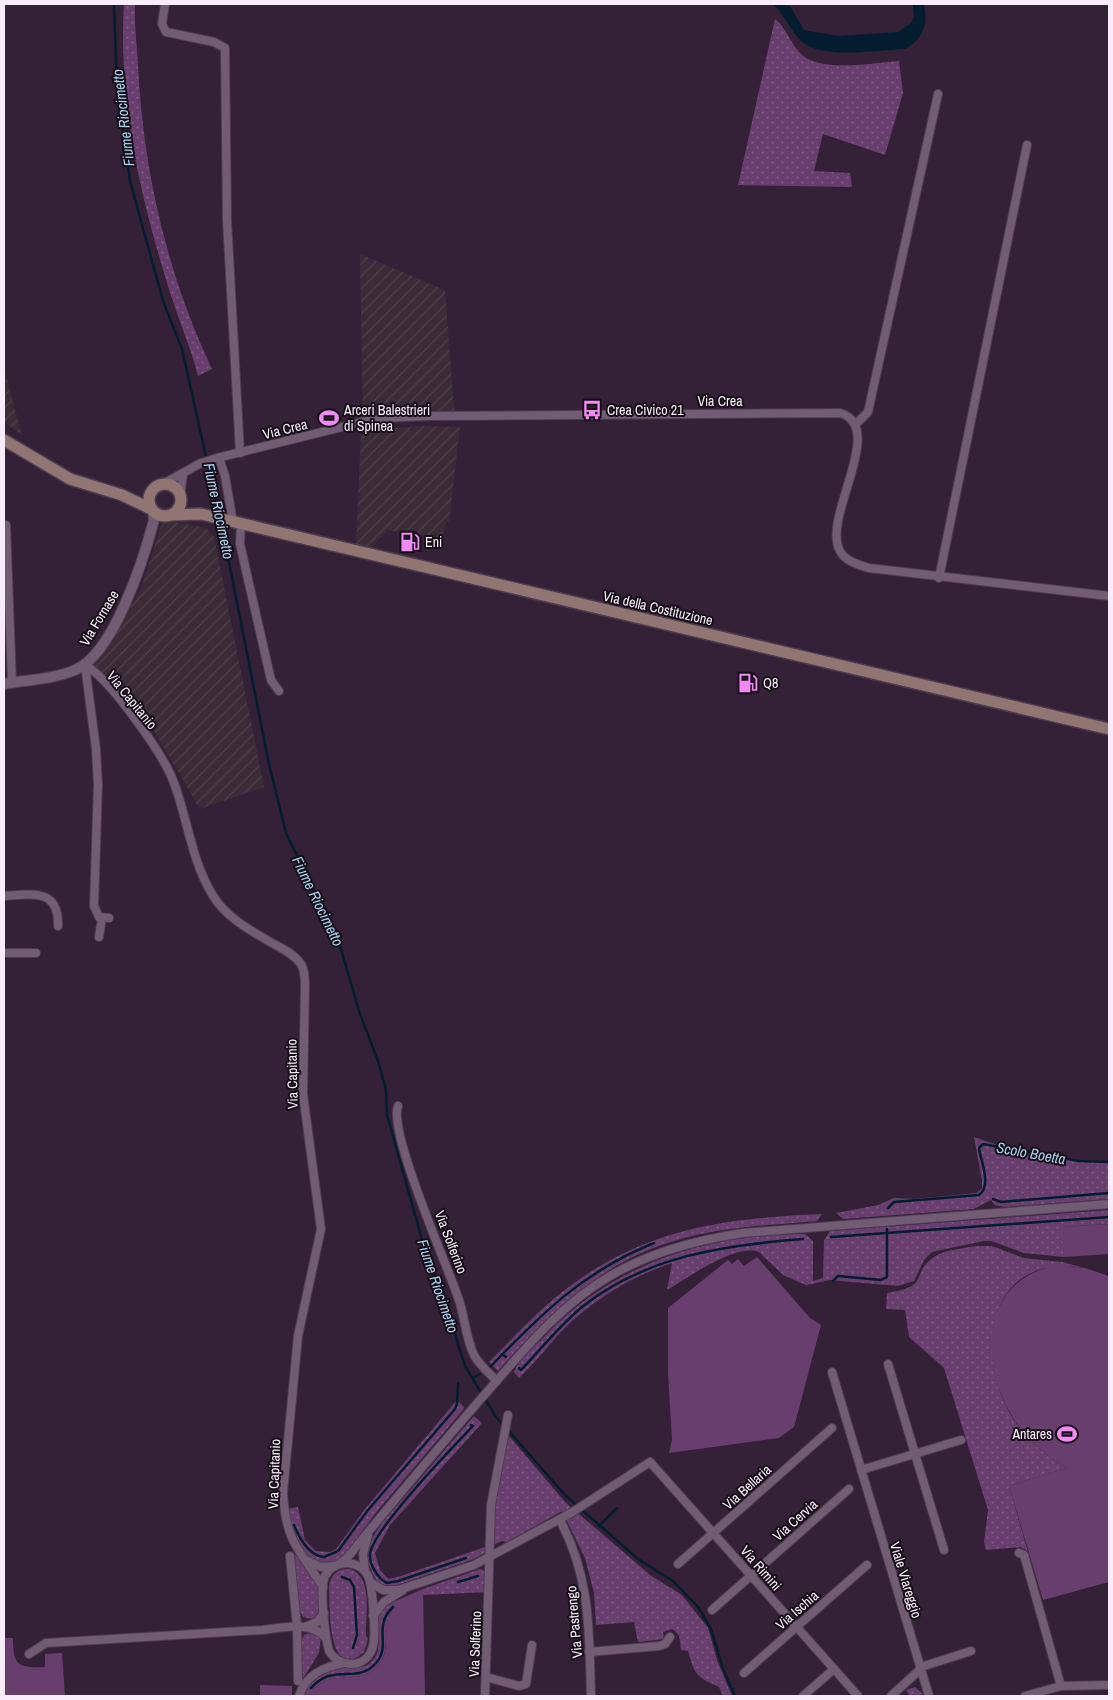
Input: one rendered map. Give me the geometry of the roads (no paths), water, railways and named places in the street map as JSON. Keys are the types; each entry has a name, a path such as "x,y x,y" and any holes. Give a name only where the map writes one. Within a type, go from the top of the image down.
{"main road":[{"path":"4,440 70,479 122,495 152,510 169,515 177,510 180,498 172,486 159,486 122,495"},
{"path":"152,510 149,497 159,486"},
{"name":"Via della Costituzione","path":"180,498 206,516"},
{"name":"Via della Costituzione","path":"169,515 206,516 233,522 1109,729"}],"street":[{"path":"165,4 162,24 166,32 214,42 225,48 227,220 240,453"},
{"path":"938,94 868,412 856,424 857,447 837,533 840,551 856,564 869,568 939,578 1109,596"},
{"path":"939,578 1027,145"},
{"name":"Via Crea","path":"159,486 201,463 218,458 362,422 401,417 828,413 849,416 856,424"},
{"path":"218,458 225,476 233,522 240,544 271,680 279,691"},
{"path":"180,498 183,474"},
{"name":"Via Fornase","path":"8,684 64,674 85,665 105,639 129,596 140,569 150,533 152,510"},
{"name":"Via Fornase","path":"150,533 169,515"},
{"path":"6,525 8,684"},
{"path":"85,665 97,761 98,817 94,906 96,913 105,918 99,937"},
{"name":"Via Capitanio","path":"85,665 116,696 167,768 178,792 192,851 205,882 220,906 239,922 295,957 303,969 305,986 303,1094 321,1229 305,1293 298,1336 283,1493 287,1528 291,1540 323,1587"},
{"path":"4,896 29,894 48,898 57,908 58,926"},
{"path":"4,953 36,953"},
{"name":"Via Solferino","path":"398,1106 395,1113 403,1143 439,1252 460,1302 473,1354 497,1381"},
{"path":"344,1664 332,1656 326,1638 323,1587 325,1576 347,1558 371,1527 490,1389 553,1320 578,1298 626,1267 676,1246 719,1236 769,1230 1109,1204"},
{"path":"888,1364 944,1550"},
{"name":"Viale Viareggio","path":"832,1372 929,1695"},
{"name":"Via Solferino","path":"485,1696 490,1588 488,1559 491,1505 508,1415"},
{"name":"Via Bellaria","path":"678,1564 832,1428"},
{"path":"860,1470 961,1440"},
{"name":"Via Rimini","path":"560,1520 647,1462 653,1464 858,1696"},
{"name":"Via Cervia","path":"712,1610 849,1489"},
{"path":"372,1617 384,1602 407,1588 488,1559 560,1520"},
{"name":"Via Pastrengo","path":"560,1520 576,1554 584,1584 591,1696"},
{"path":"299,1696 305,1684 318,1672 344,1664 358,1663 370,1653 374,1641 370,1582 365,1572 363,1554 371,1527"},
{"path":"1019,1553 1024,1555 1061,1686"},
{"path":"290,1556 301,1626 298,1681"},
{"path":"303,1558 315,1565 353,1564 365,1572"},
{"name":"Via Ischia","path":"744,1673 867,1565"},
{"path":"370,1582 383,1590 407,1588"},
{"path":"29,1654 46,1642 262,1630 301,1626 317,1622 324,1613"},
{"path":"301,1626 321,1633 326,1638"},
{"path":"589,1652 659,1646 670,1637"},
{"path":"486,1677 519,1686 526,1684 532,1645"},
{"path":"891,1696 920,1668 971,1651"},
{"path":"803,1696 834,1669"},
{"path":"903,1686 911,1682 920,1684 929,1695"},
{"path":"1025,1696 1061,1686 1109,1685"}],"water":[{"path":"773,4 790,6 804,30 838,36 898,32 911,23 914,17 913,4 924,4 925,24 917,41 905,49 835,52 810,47 801,41"}],"waterway":[{"name":"Fiume Riocimetto","path":"114,4 117,89 130,181 163,301 182,349 219,515"},
{"name":"Fiume Riocimetto","path":"221,522 269,764 286,833 339,942 359,1011 378,1061 386,1090 387,1115 426,1254 440,1287 465,1366 496,1417 504,1426"},
{"name":"Scolo Boetta","path":"888,1208 894,1202 979,1195 985,1185 985,1173 979,1148 983,1144 1079,1161 1109,1162"},
{"path":"993,1199 1001,1202 1109,1193"},
{"path":"831,1237 1109,1217"},
{"name":"Scolo Boetta","path":"833,1281 838,1276 881,1280 887,1277 887,1229"},
{"path":"519,1368 521,1370 582,1307 632,1276 687,1256 744,1245 803,1239"},
{"path":"490,1367 527,1329 565,1296 606,1267 654,1243"},
{"path":"502,1354 506,1357"},
{"path":"473,1378 480,1374"},
{"path":"294,1525 309,1550 319,1556 324,1557 338,1551 368,1510 455,1409 458,1383"},
{"path":"466,1558 387,1583 375,1571 370,1554 374,1542 398,1508 473,1426 471,1425"},
{"name":"Fiume Riocimetto","path":"508,1430 565,1495 638,1559 673,1581 698,1607 711,1629 723,1669 735,1696"},
{"name":"Scolo Boetta","path":"599,1526 617,1508"},
{"path":"458,1582 478,1576"},
{"path":"342,1577 350,1580 354,1587 357,1635 353,1648"},
{"path":"311,1688 328,1676 361,1673 376,1663 382,1649 384,1622 387,1614 393,1607"}],"place":[{"name":"Crea Civico 21","path":"592,410"},
{"name":"Arceri Balestrieri di Spinea","path":"329,418"},
{"name":"Eni","path":"410,542"},
{"name":"Q8","path":"748,683"},
{"name":"Antares","path":"1067,1434"}]}
